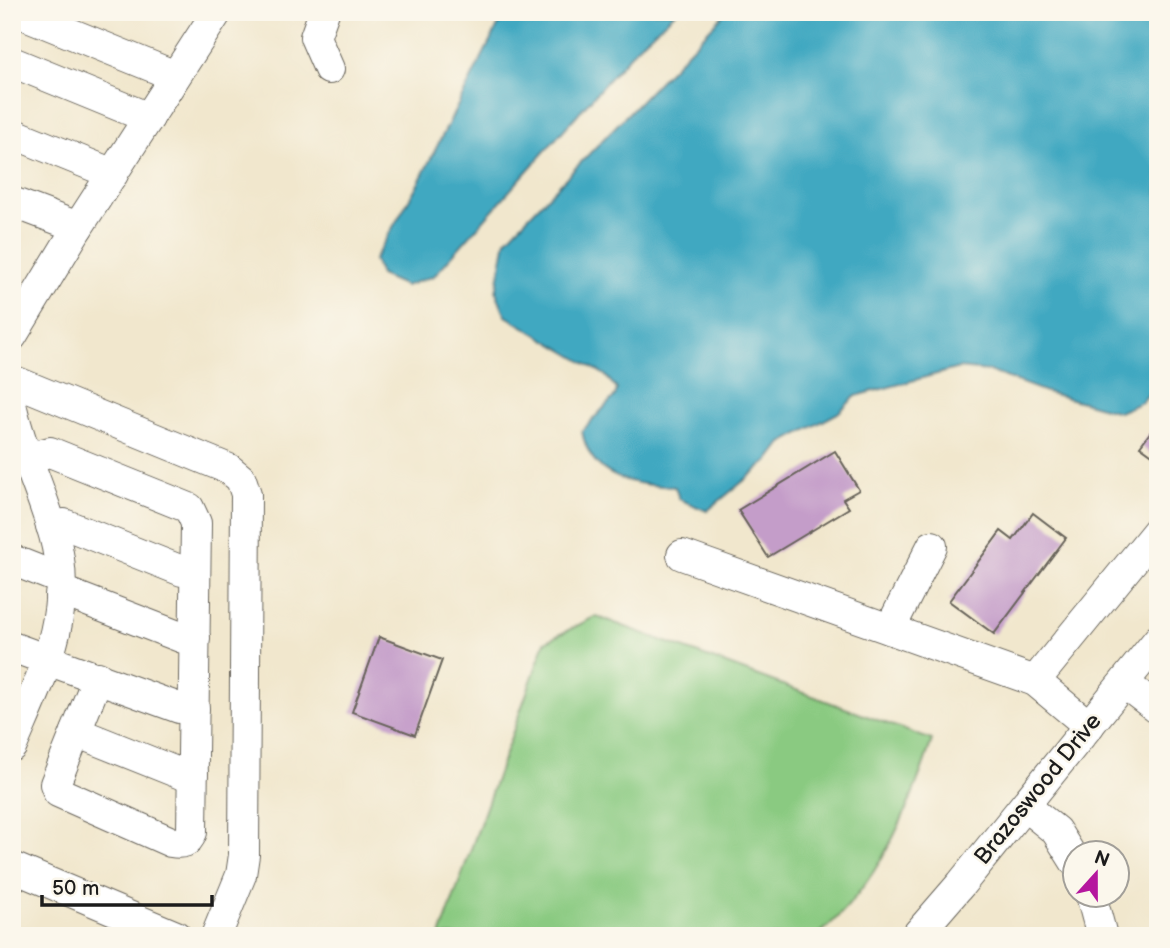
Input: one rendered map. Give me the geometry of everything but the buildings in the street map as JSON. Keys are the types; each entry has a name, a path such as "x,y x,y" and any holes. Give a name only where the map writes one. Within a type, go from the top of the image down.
{"street":[{"path":"18,12 163,71 174,78"},
{"path":"14,326 217,12"},
{"path":"324,12 315,37 329,69"},
{"path":"12,62 149,118"},
{"path":"12,133 113,174"},
{"path":"12,202 78,227"},
{"path":"12,380 229,469 241,479 246,494 244,855 238,885 216,936"},
{"path":"12,746 56,637 60,585 51,526 25,490 26,458 13,413"},
{"path":"26,458 50,452 188,508 196,523 192,832 189,840 183,844 172,842 58,792 55,784 98,677"},
{"path":"51,526 64,524 182,571 195,573"},
{"path":"1035,681 1158,530"},
{"path":"890,629 932,546"},
{"path":"682,555 1035,681 1089,726"},
{"path":"12,560 50,575 72,595 183,638 195,638"},
{"name":"Brazoswood Drive","path":"916,936 1025,806 1158,640"},
{"path":"12,647 179,709 194,709"},
{"path":"1124,683 1158,709"},
{"path":"76,732 181,774 193,774"},
{"path":"1025,806 1056,831 1062,841"},
{"path":"12,867 176,936"},
{"path":"1095,909 1102,936"}],"green space":[{"path":"596,616 932,740 901,821 874,871 857,895 817,936 440,936 545,642"}],"water":[{"path":"505,12 676,12 639,45 434,276 405,286 380,275 374,260 418,184"},
{"path":"726,12 1158,12 1158,383 1142,402 1119,412 1046,392 989,371 959,368 856,396 838,413 782,443 769,460 707,511 679,499 675,487 629,481 604,470 587,448 582,431 615,396 617,389 605,375 506,316 496,292 506,240"}]}
